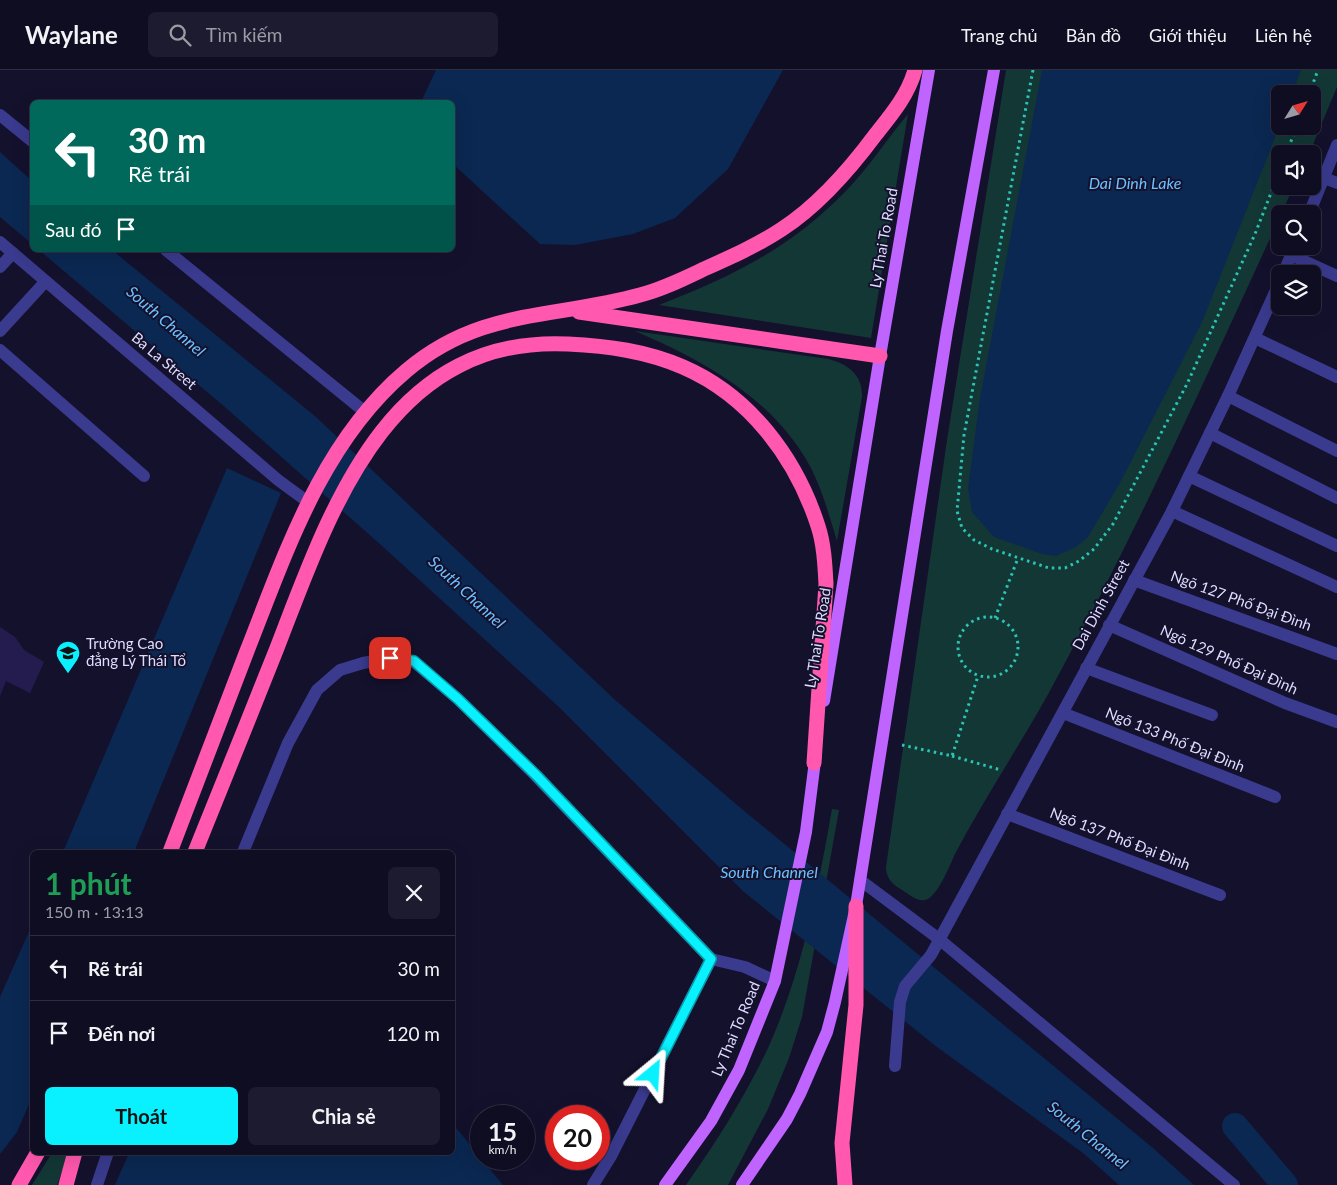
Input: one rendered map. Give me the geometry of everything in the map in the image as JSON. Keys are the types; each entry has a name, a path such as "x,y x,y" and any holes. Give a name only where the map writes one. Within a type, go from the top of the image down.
{"highway":[{"path":"171,850 272,588 308,502 338,449 365,412 403,372 424,356 458,336 499,321 640,296 667,287 761,242 784,228 834,184 856,161 905,95 915,70"},
{"path":"569,310 880,356"},
{"path":"196,850 322,534 376,436 396,412 423,389 450,371 510,346 547,343 618,348 661,358 696,373 724,392 751,414 776,442 794,468 819,528 826,584 814,763"},
{"path":"845,1185 842,1143 856,1005 856,906"},
{"path":"18,1185 36,1155"},
{"path":"66,1185 67,1174 74,1155"}],"main road":[{"name":"Ly Thai To Road","path":"665,1185 711,1121 738,1070 775,981 806,832 814,763 880,356 929,70"},
{"path":"742,1185 786,1119 800,1094 827,1032 838,991 856,906 947,331 994,70"}],"street":[{"path":"0,115 30,139"},
{"path":"1313,205 1337,145"},
{"path":"1324,178 1337,184"},
{"name":"Ba La Street","path":"0,242 278,480 308,502"},
{"path":"168,252 365,412"},
{"path":"0,268 12,253"},
{"path":"1300,255 1337,276"},
{"path":"0,332 45,282"},
{"name":"Dai Dinh Street","path":"895,1066 900,1002 905,986 931,955 1172,511 1271,302"},
{"path":"1255,338 1337,377"},
{"path":"0,350 144,476"},
{"path":"1228,396 1337,450"},
{"path":"1210,433 1337,498"},
{"path":"1189,476 1337,546"},
{"path":"1172,511 1337,587"},
{"name":"Ngõ 127 Phố Đại Đình","path":"1134,580 1337,654"},
{"name":"Ngõ 129 Phố Đại Đình","path":"1109,624 1284,702 1337,722"},
{"path":"244,850 288,743 317,690 340,670 363,663 390,658 414,661 442,683 536,775 711,959 745,968 775,981"},
{"path":"1086,668 1212,715"},
{"name":"Ngõ 133 Phố Đại Đình","path":"1063,714 1275,797"},
{"name":"Ngõ 137 Phố Đại Đình","path":"1008,814 1220,895"},
{"path":"860,880 939,939 1234,1185"},
{"path":"593,1185 611,1156 711,959"},
{"path":"98,1185 107,1155"}],"path":[{"path":"1033,70 964,435 957,511 962,528 974,540 1049,568 1065,568 1079,561 1094,549 1113,524 1187,384 1255,234 1271,193"},
{"path":"1312,85 1318,70"},
{"path":"995,618 1018,558"},
{"path":"995,618 1007,624 1016,636 1014,664 1003,674 987,677 978,676 964,665 958,648 959,639 963,631 976,620 995,618"},
{"path":"952,756 978,676"},
{"path":"902,745 952,756 1001,770"}],"green space":[{"path":"1006,70 1337,70 1337,87 1321,125 1321,85 1271,85 1271,135 1317,135 1313,145 1271,145 1271,195 1290,195 1285,205 1271,205 1271,236 1181,432 1091,614 1047,697 967,831 934,894 925,900 913,897 898,888 888,878 886,867 947,440"},
{"path":"908,114 871,338 659,305 711,283 759,259 803,229 846,191"},
{"path":"635,331 828,359 848,367 853,372 860,382 862,397 837,541 823,497 810,466 789,434 771,415 751,397 706,366"},
{"path":"832,809 839,810 802,1017 789,1058 768,1109 728,1185 686,1185 720,1135 740,1101 768,1048 780,1019 800,961 808,930"},
{"path":"51,1155 68,1155 57,1185 32,1185"}],"water":[{"path":"436,70 783,70 728,169 675,218 633,234 575,245 540,244 455,166 455,100 422,100"},
{"name":"Dai Dinh Lake","path":"1042,70 1301,70 1295,85 1271,85 1271,135 1276,135 1203,320 1121,481 1088,537 1076,547 1056,556 1042,554 994,537 972,512 968,488 980,398"},
{"path":"0,152 30,179 30,242 0,217"},
{"name":"South Channel","path":"41,252 114,252 316,417 613,698 737,805 1153,1148 1194,1185 1119,1185 1083,1153 937,1047 744,892 560,708 381,545 226,408"},
{"path":"227,468 281,493 135,850 64,850"},
{"path":"30,930 30,1102 17,1132 0,1154 0,997"},
{"path":"455,1126 470,1145 470,1170 491,1170 503,1185 115,1185 128,1155 455,1155"}],"building":[{"path":"0,627 15,637 24,650 44,662 30,693 6,681 0,696"}],"waterway":[{"path":"1235,1126 1285,1185"}],"place":[{"name":"Trường Cao đẳng Lý Thái Tổ","path":"68,674"}],"route":[{"path":"390,658 414,661 436,678 536,775 711,959 653,1074"}]}
